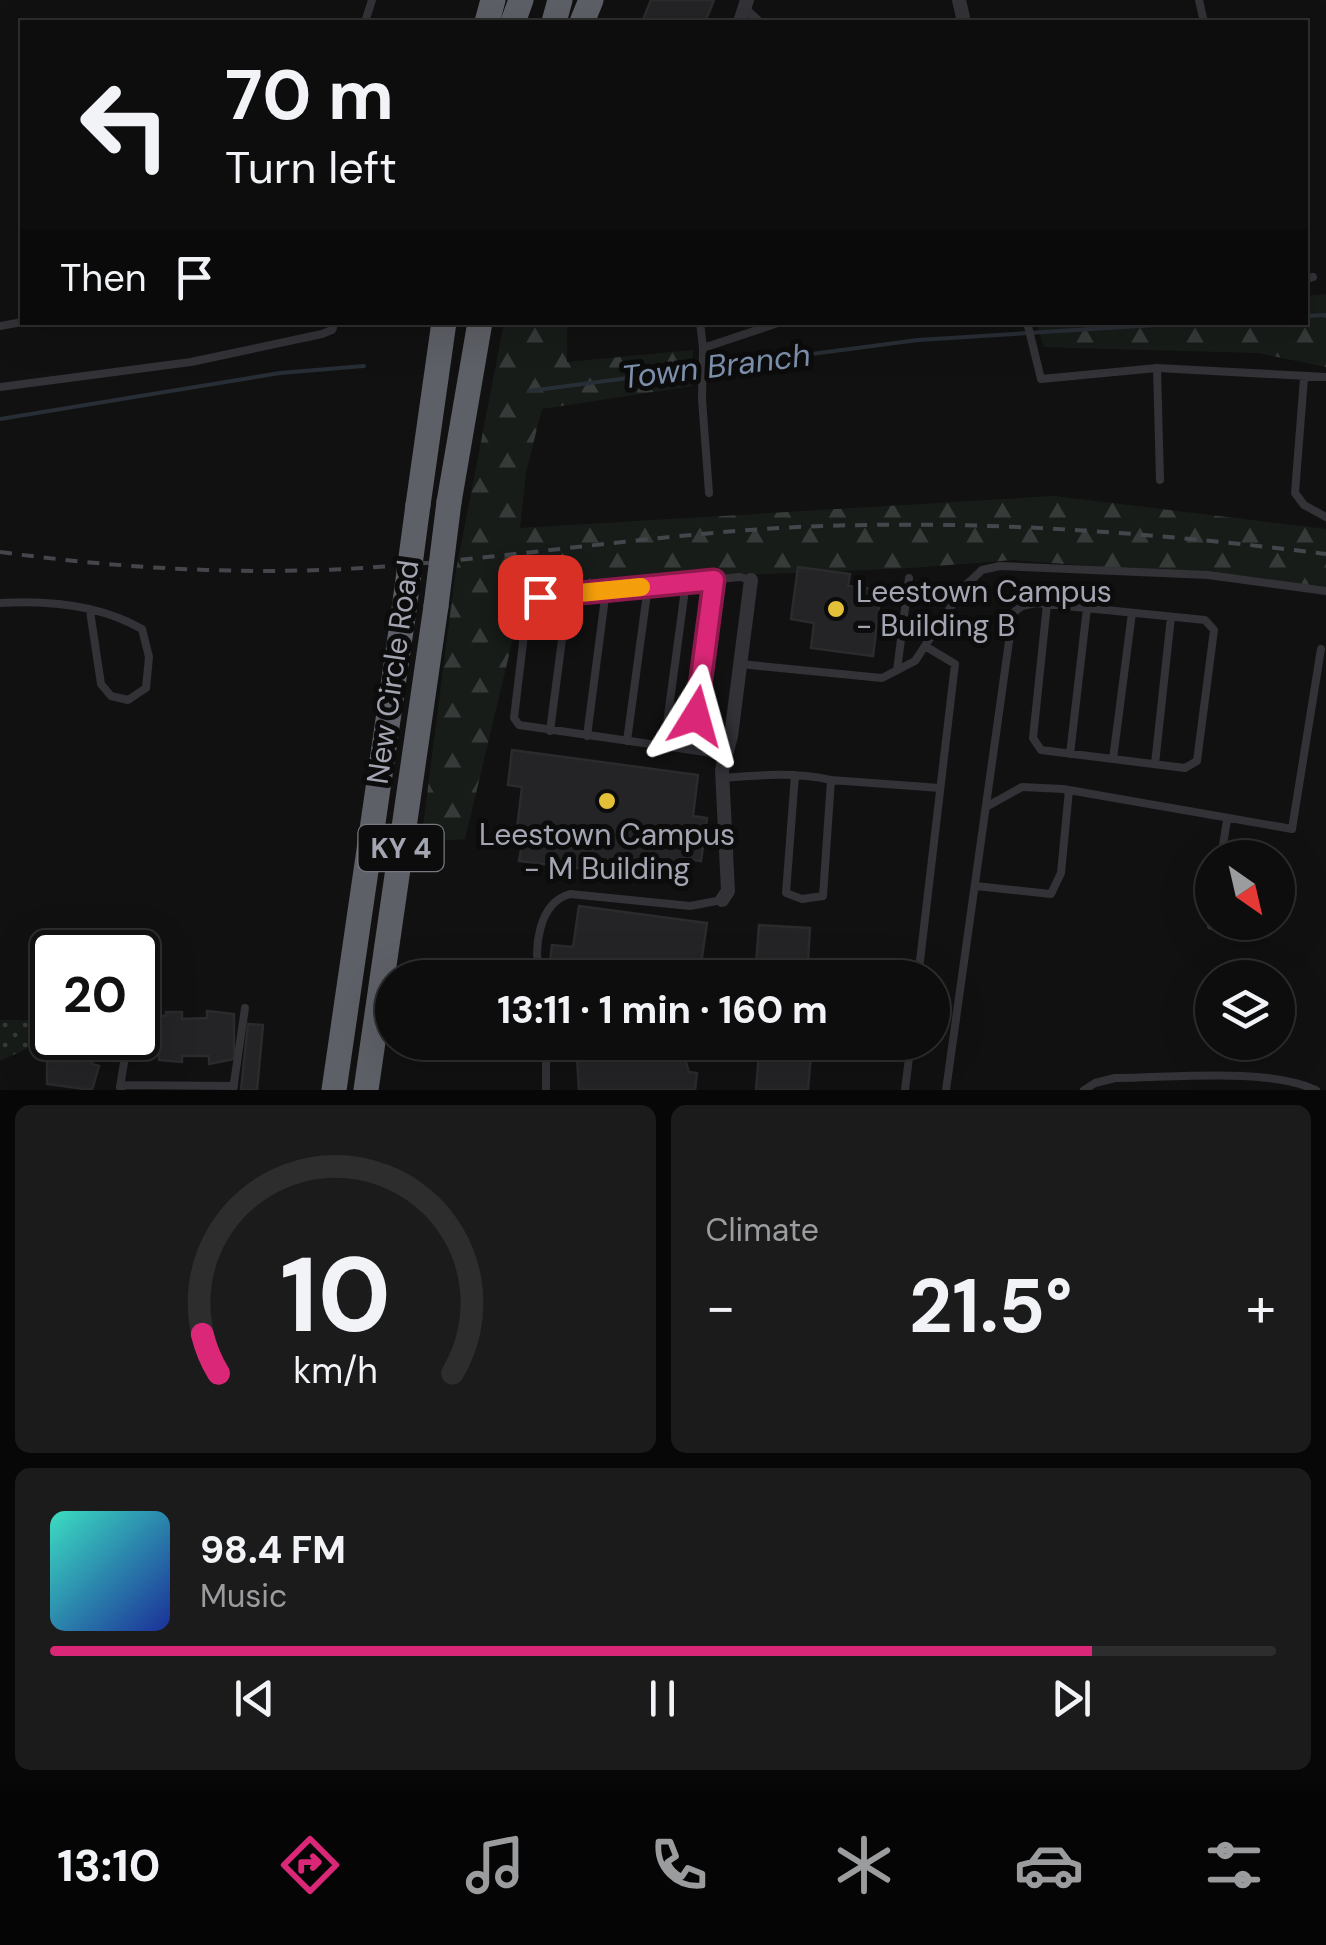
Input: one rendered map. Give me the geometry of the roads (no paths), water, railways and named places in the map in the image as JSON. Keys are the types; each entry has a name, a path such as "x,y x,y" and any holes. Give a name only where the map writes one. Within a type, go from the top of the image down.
{"highway":[{"name":"New Circle Road","path":"334,1090 444,325"},
{"name":"New Circle Road","path":"366,1090 449,502 479,325"}],"street":[{"path":"722,900 728,890 722,778 751,580"}],"lane":[{"path":"0,387 191,362 322,334 332,330 333,325"},
{"path":"700,325 710,492"},
{"path":"703,348 772,325"},
{"path":"1029,325 1041,379 1157,368 1326,377"},
{"path":"1157,368 1160,480"},
{"path":"1304,378 1295,493 1304,506 1326,517"},
{"path":"740,664 882,678 915,660 964,587 982,570 1000,566 1208,575 1326,591"},
{"path":"726,755 527,728 514,718 526,609 530,601 540,597 740,577 751,580"},
{"path":"897,670 909,578"},
{"path":"691,750 714,580"},
{"path":"664,746 686,582"},
{"path":"628,742 648,586"},
{"path":"586,736 606,590"},
{"path":"550,731 568,594"},
{"path":"0,603 43,600 90,610 123,618 142,629 149,657 146,688 128,700 112,696 101,684 90,610"},
{"path":"946,1090 1013,613 1022,606 1047,604 1204,620 1214,630 1196,761 1186,768 1042,750 1033,738 1047,604"},
{"path":"1070,754 1087,608"},
{"path":"1113,759 1132,612"},
{"path":"1155,764 1171,617"},
{"path":"920,960 955,664 925,646"},
{"path":"986,807 1022,787 1069,790 1292,829 1321,649"},
{"path":"722,778 795,775 940,788"},
{"path":"795,775 786,893 802,899 823,896 832,780"},
{"path":"975,886 1050,894 1060,873 1069,790"},
{"path":"1224,840 1227,820"},
{"path":"538,960 546,910 559,897 570,894 690,906 722,900"},
{"path":"125,1060 121,1088 234,1088 244,1008"},
{"path":"546,1060 546,1090"},
{"path":"905,1090 909,1060"},
{"path":"1084,1090 1115,1078 1256,1078 1294,1082 1316,1090"}],"waterway":[{"name":"Town Branch","path":"1308,316 1326,315"},
{"name":"Town Branch","path":"529,391 918,340 1156,325"},
{"name":"Town Branch","path":"0,419 280,373 364,366"}],"railway":[{"path":"0,552 188,569 330,570 745,530 931,525 1129,534 1326,554"}],"place":[{"name":"Leestown Campus - Building B","path":"836,609"},
{"name":"Leestown Campus - M Building","path":"607,801"}]}
